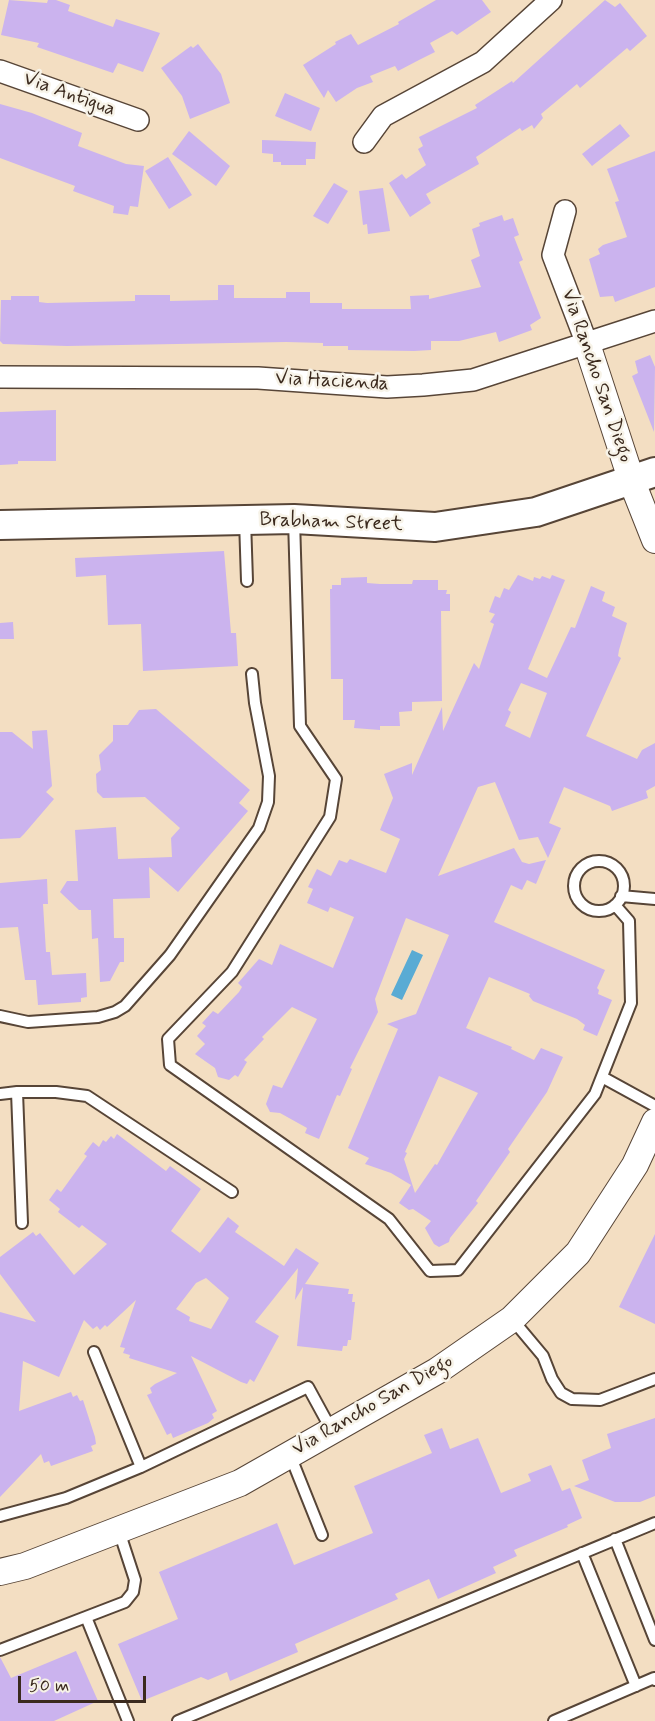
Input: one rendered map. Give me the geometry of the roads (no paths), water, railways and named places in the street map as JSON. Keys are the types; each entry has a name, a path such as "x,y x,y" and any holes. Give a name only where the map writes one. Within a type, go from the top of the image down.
{"main road":[{"name":"Brabham Street","path":"0,525 294,519 435,527 536,512 644,477"}],"street":[{"path":"364,142 382,116 483,62 551,0"},
{"name":"Via Antigua","path":"0,71 138,120"},
{"name":"Via Rancho San Diego","path":"565,212 553,255 587,344 644,477 655,540"},
{"name":"Via Hacienda","path":"0,377 258,378 387,387 423,386 473,380 655,321"},
{"name":"Via Rancho San Diego","path":"0,1572 25,1566 240,1483 437,1371 512,1318 578,1253 635,1165 655,1122"}],"lane":[{"path":"294,519 300,726 336,779 330,817 232,972 168,1039 170,1065 388,1219 430,1271 458,1270 596,1094 631,1003 628,921 618,900 622,879 613,866 596,861 581,868 574,883 578,900 583,906 599,911 618,900 655,899"},
{"path":"245,520 247,581"},
{"path":"0,1016 28,1022 98,1017 115,1012 125,1006 170,955 259,828 268,802 268,776 252,674"},
{"path":"602,1077 655,1106"},
{"path":"17,1092 22,1223"},
{"path":"0,1094 56,1092 87,1095 232,1192"},
{"path":"512,1318 543,1356 552,1379 561,1393 572,1399 600,1400 655,1379"},
{"path":"94,1352 141,1467"},
{"path":"0,1516 66,1498 141,1467 308,1388 332,1431"},
{"path":"290,1455 322,1535"},
{"path":"178,1721 655,1523"},
{"path":"0,1650 125,1602 133,1592 135,1580 119,1531"},
{"path":"615,1539 655,1640"},
{"path":"582,1553 636,1686"},
{"path":"86,1617 128,1721"},
{"path":"554,1721 655,1679"}],"water":[{"path":"412,950 423,955 402,1000 391,995"}]}
